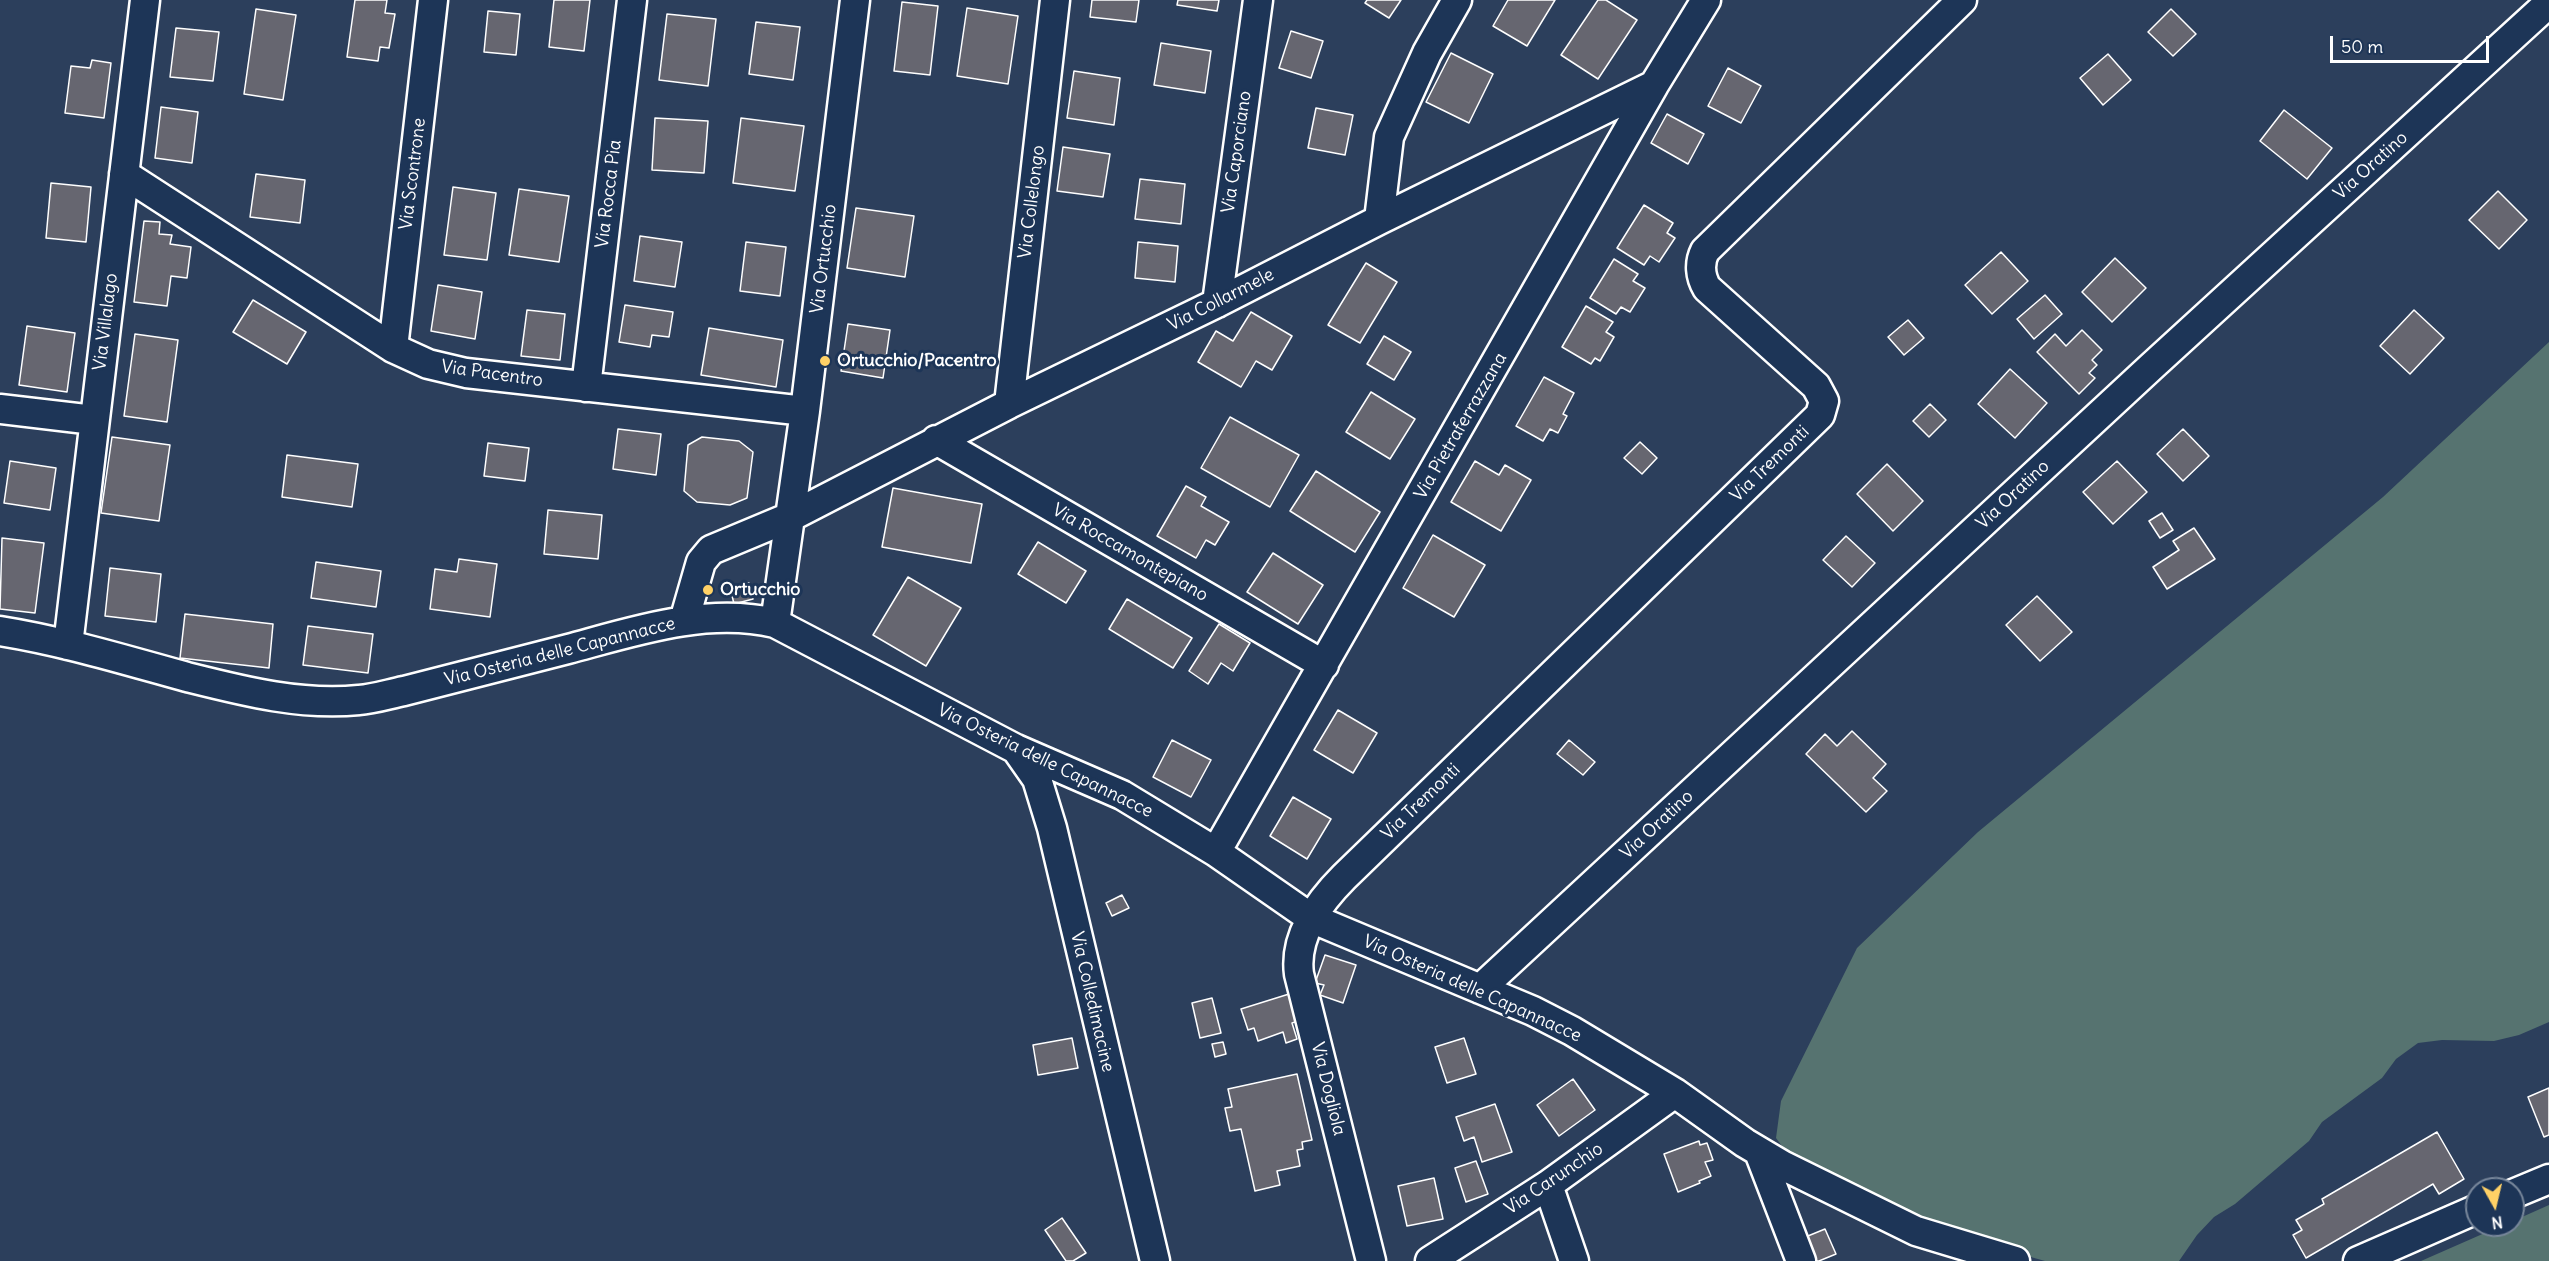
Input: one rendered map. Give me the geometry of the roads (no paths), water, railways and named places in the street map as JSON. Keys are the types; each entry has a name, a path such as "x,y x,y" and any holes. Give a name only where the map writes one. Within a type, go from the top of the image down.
{"street":[{"name":"Via Villalago","path":"68,645 145,0"},
{"name":"Via Scontrone","path":"393,348 433,0"},
{"name":"Via Rocca Pia","path":"586,387 633,0"},
{"name":"Via Ortucchio","path":"776,623 805,411 855,0"},
{"name":"Via Collelongo","path":"1009,404 1055,0"},
{"name":"Via Caporciano","path":"1216,303 1258,0"},
{"path":"1379,220 1385,153 1392,127 1427,53 1457,0"},
{"name":"Via Pietraferrazzana","path":"1216,852 1654,85 1707,0"},
{"name":"Via Tremonti","path":"1311,918 1344,877 1820,415 1824,401 1816,386 1707,288 1701,274 1702,256 1962,0"},
{"name":"Via Oratino","path":"1480,989 2142,375 2549,3"},
{"name":"Via Collarmele","path":"790,517 1009,404 1654,85"},
{"name":"Via Pacentro","path":"123,174 393,348 445,369 805,411"},
{"path":"0,409 94,420"},
{"name":"Via Roccamontepiano","path":"936,441 1324,665"},
{"path":"684,621 701,562 711,550 790,517"},
{"name":"Via Osteria delle Capannacce","path":"0,631 68,645 243,692 306,700 341,701 360,700 404,691 684,621 736,618 776,623 1016,749 1122,795 1216,852 1311,918 1480,989 1572,1031 1675,1093 1759,1152 1916,1231 2015,1261"},
{"name":"Via Colledimacine","path":"1016,749 1036,779 1052,828 1155,1261"},
{"name":"Via Dogliola","path":"1311,918 1299,954 1299,974 1371,1261"},
{"name":"Via Carunchio","path":"1430,1261 1548,1185 1675,1093"},
{"path":"1759,1152 1801,1261"},
{"path":"2525,1189 2549,1179"},
{"path":"1548,1185 1574,1261"},
{"path":"2358,1261 2465,1214"}],"place":[{"name":"Ortucchio/Pacentro","path":"825,361"},
{"name":"Ortucchio","path":"708,590"}]}
